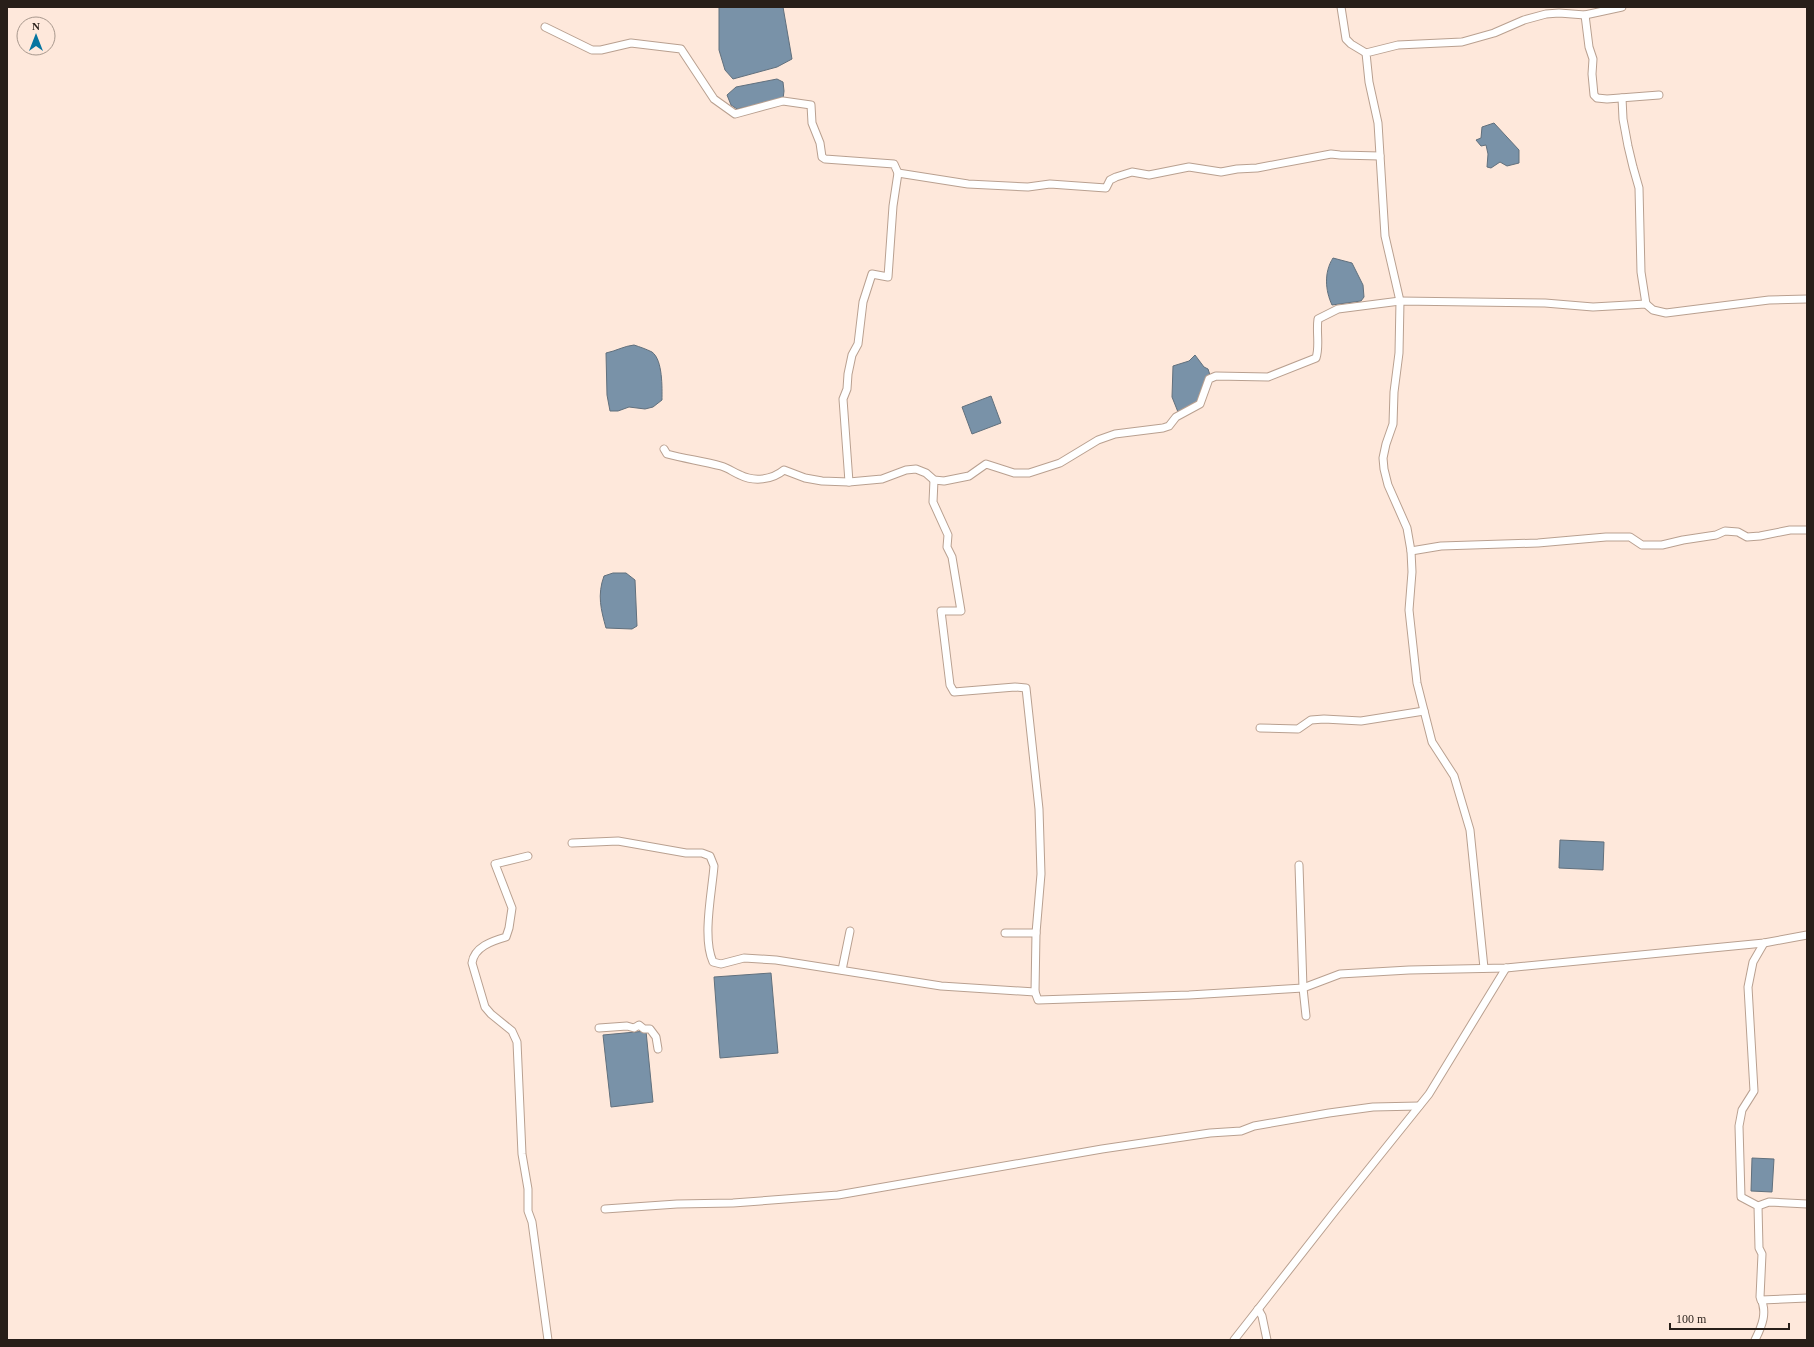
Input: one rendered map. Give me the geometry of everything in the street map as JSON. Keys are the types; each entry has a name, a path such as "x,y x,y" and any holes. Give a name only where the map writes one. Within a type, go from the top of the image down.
{"street":[{"path":"1342,7 1346,39 1351,44 1366,53 1398,45 1440,44 1469,40 1494,33 1524,20 1546,14 1559,13 1585,15 1597,10 1622,7"},
{"path":"1585,15 1589,47 1593,58 1592,74 1594,95 1600,99 1660,95"},
{"path":"545,28 592,50 602,50 631,43 681,49 714,99 735,114 783,101 811,105 812,123 820,143 822,157 825,159 894,164 898,173 893,206 888,277 872,274 863,302 858,344 852,355 844,399 849,482"},
{"path":"1366,53 1369,82 1378,123 1385,236 1400,301 1399,353 1394,392 1393,424 1383,458 1384,469 1388,485 1407,528 1411,551 1412,572 1409,610 1410,634 1417,683 1432,742 1454,776 1470,830 1484,968"},
{"path":"1622,98 1623,118 1639,188 1640,272 1646,304 1653,310 1666,313 1769,300 1807,299"},
{"path":"898,173 968,184 1028,187 1050,184 1106,188 1110,180 1116,176 1132,172 1149,175 1189,167 1220,172 1257,168 1331,154 1340,156 1380,156"},
{"path":"664,449 667,454 720,466 732,470 740,476 766,479 777,476 784,470 805,478 822,481 849,482 882,479 906,470 916,469 926,473 934,480 944,481 969,476 986,464 1014,473 1029,473 1060,464 1098,440 1115,434 1169,426 1176,417 1200,404 1209,379 1216,376 1268,377 1316,358 1318,352 1316,327 1318,319 1338,309 1400,301 1523,302 1593,306 1646,304"},
{"path":"934,480 933,502 948,535 947,547 952,557 961,611 941,611 950,685 954,692 1015,687 1026,688 1040,809 1041,874 1036,933 1036,992 1038,1000 1189,995 1303,988 1340,974 1408,970 1506,968 1764,943 1807,935"},
{"path":"1411,551 1441,546 1538,543 1606,537 1630,537 1642,544 1662,545 1716,535 1725,531 1738,532 1747,537 1790,530 1807,530"},
{"path":"1260,728 1298,729 1311,720 1324,719 1361,721 1424,712"},
{"path":"572,842 618,841 686,852 702,853 710,856 714,866 707,941 709,954 713,962 721,964 744,958 776,960 941,986 1036,992"},
{"path":"528,856 495,864 512,908 509,928 506,937 490,942 476,952 473,956 472,963 485,1007 491,1014 512,1030 517,1042 522,1154 528,1189 528,1211 532,1222 548,1340"},
{"path":"1299,865 1303,988 1306,1016"},
{"path":"842,970 850,931"},
{"path":"1004,933 1036,933"},
{"path":"1764,943 1753,962 1748,987 1754,1090 1742,1110 1739,1126 1741,1197 1758,1206 1769,1202 1807,1204"},
{"path":"1234,1340 1429,1094 1506,968"},
{"path":"599,1028 627,1026 634,1028 639,1025 644,1029 650,1029 656,1037 658,1049"},
{"path":"605,1209 676,1204 733,1203 838,1195 1102,1149 1210,1133 1242,1131 1254,1126 1329,1113 1374,1107 1419,1106"},
{"path":"1755,1340 1764,1321 1763,1304 1760,1298 1762,1254 1759,1248 1758,1206"},
{"path":"1761,1300 1807,1298"},
{"path":"1258,1308 1262,1316 1267,1340"}],"water":[{"path":"719,7 783,7 792,59 777,67 733,79 725,70 719,50"},
{"path":"777,79 783,82 783,99 737,109 731,105 727,95 736,87"},
{"path":"1494,123 1519,150 1519,163 1507,166 1500,162 1491,168 1487,167 1488,154 1486,145 1481,146 1476,140 1481,138 1482,127"},
{"path":"1333,258 1352,263 1363,285 1364,297 1361,301 1332,305 1326,281 1328,269"},
{"path":"634,345 652,352 656,356 661,374 662,400 653,407 645,409 629,407 618,411 610,411 607,395 606,353"},
{"path":"1195,355 1204,367 1208,369 1210,375 1205,381 1202,395 1198,401 1178,412 1172,397 1173,366 1189,361"},
{"path":"991,396 1001,423 972,434 962,407"},
{"path":"613,573 626,573 635,580 637,626 632,629 606,628 601,609 600,596 604,576"},
{"path":"1560,840 1604,842 1603,870 1559,868"},
{"path":"771,973 778,1053 720,1058 714,977"},
{"path":"646,1031 653,1102 611,1107 603,1035"},
{"path":"1752,1158 1774,1159 1772,1192 1751,1191"}]}
